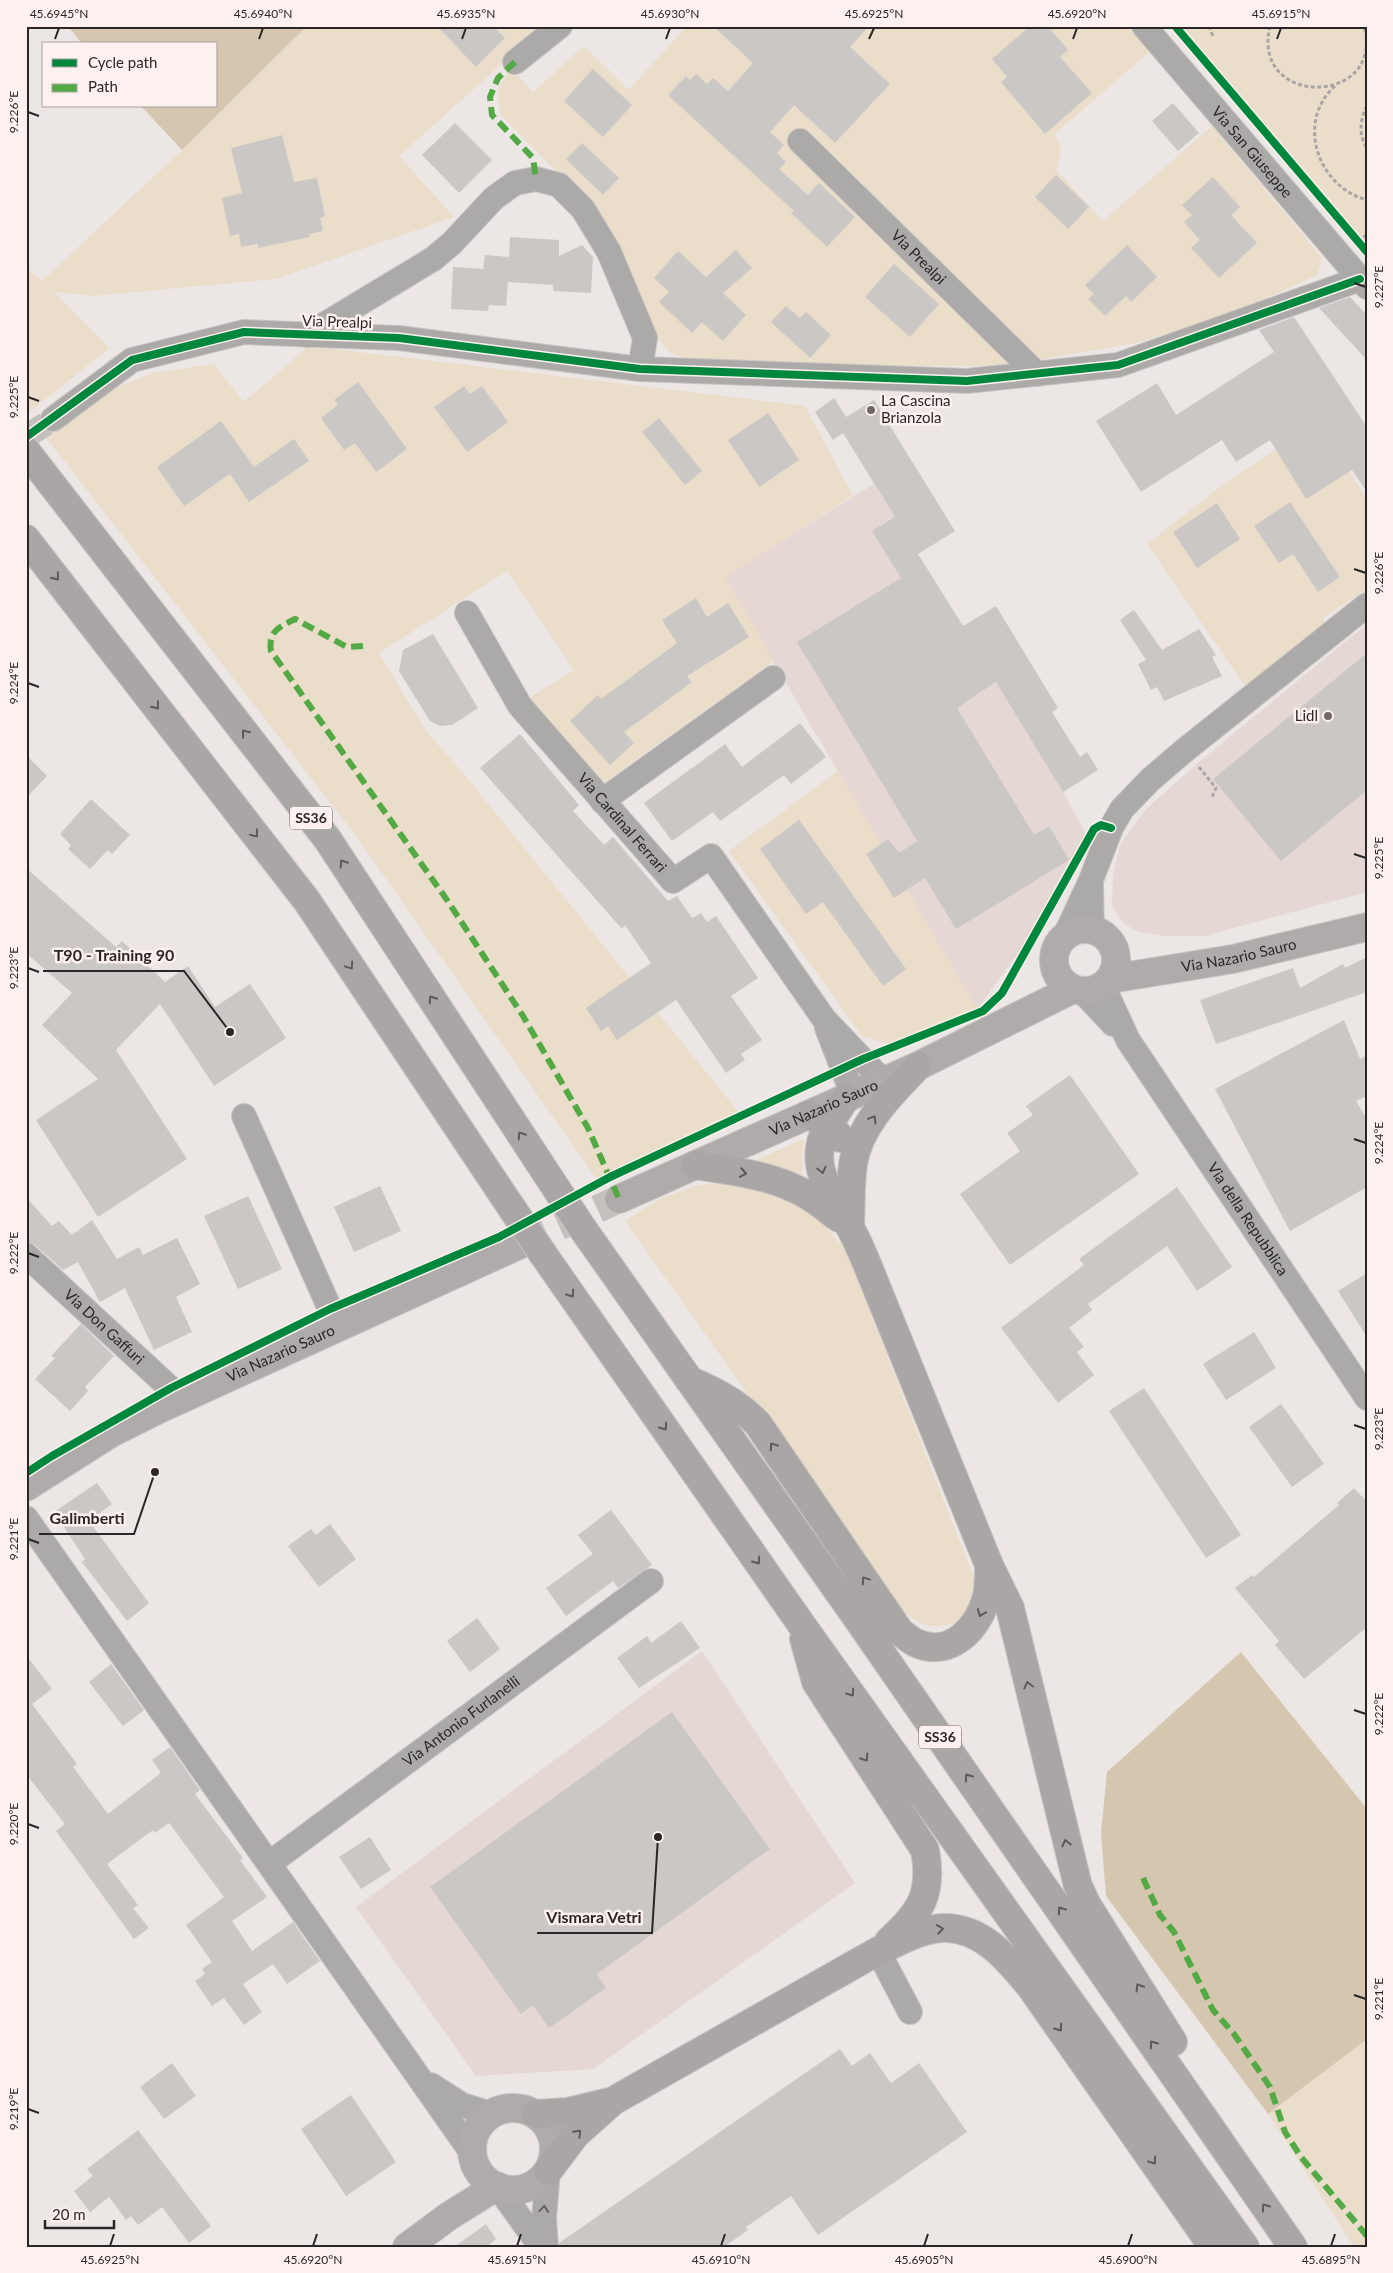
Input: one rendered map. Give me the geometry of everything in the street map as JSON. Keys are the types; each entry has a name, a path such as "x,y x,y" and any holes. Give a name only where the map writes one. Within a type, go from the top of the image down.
{"highway":[{"name":"SS36","path":"26,451 328,840 583,1229 909,1691 1293,2247"},
{"path":"26,539 306,901 512,1207 532,1249 1245,2247"},
{"path":"850,1226 853,1164 866,1130 878,1111 918,1066"},
{"path":"819,1120 849,1096"},
{"path":"819,1120 842,1140 853,1164"},
{"path":"819,1120 821,1143 820,1168 826,1188 850,1226 989,1565 1010,1608 1078,1886 1087,1905 1198,2080 1248,2182"},
{"path":"695,1165 749,1174 785,1184 808,1195 850,1226"},
{"path":"689,1380 726,1397 742,1408 758,1424 900,1632 917,1643 936,1647 965,1636 977,1623 988,1594 989,1565"},
{"path":"799,1621 816,1682 925,1850 929,1872 920,1907 911,1920 878,1951"},
{"path":"548,2170 576,2134 613,2101 878,1951 924,1932 947,1928 967,1932 991,1945 1006,1958 1030,1986 1213,2247"},
{"path":"536,2114 567,2112 613,2101"}],"main road":[{"name":"Via Nazario Sauro","path":"849,1096 918,1066 1026,1012 1092,987 1169,968 1233,959 1367,927"},
{"path":"1092,930 1109,940 1114,949 1115,970 1092,987 1064,984 1054,966 1054,956 1064,938 1077,931 1092,930"},
{"path":"1114,949 1169,968"},
{"path":"1026,1012 1054,966"},
{"name":"Via Nazario Sauro","path":"619,1199 695,1165 819,1120"},
{"name":"Via Nazario Sauro","path":"35,1480 111,1433 182,1398 338,1327 532,1249"},
{"path":"449,2216 474,2160 476,2131 490,2114 514,2107 536,2114 544,2121 553,2140 553,2156 548,2170 540,2180 525,2188 508,2190 497,2186 485,2179 474,2160"},
{"path":"407,2247 449,2216 497,2186"}],"street":[{"path":"515,62 560,26"},
{"name":"Via San Giuseppe","path":"1144,26 1364,283"},
{"name":"Via Prealpi","path":"800,141 1037,374"},
{"path":"306,334 433,259 452,243 494,198 516,183 536,179 559,185 583,209 609,252 645,338 640,369"},
{"name":"Via Prealpi","path":"53,419 132,360 244,332 399,338 640,369 967,381 1118,365 1364,283"},
{"path":"1064,938 1091,880 1110,828 1122,810 1151,779 1185,750 1367,605"},
{"name":"Via Cardinal Ferrari","path":"467,612 520,706 602,801 673,881 710,856 824,1020 883,1081"},
{"path":"602,801 773,678"},
{"path":"1091,880 1092,930"},
{"name":"Via della Repubblica","path":"1092,987 1367,1398"},
{"name":"Via Cardinal Ferrari","path":"824,1020 849,1096"},
{"path":"244,1116 338,1327"},
{"name":"Via Don Gaffuri","path":"26,1255 182,1398"},
{"path":"26,1518 423,2080 474,2160"},
{"name":"Via Antonio Furlanelli","path":"270,1863 651,1581"},
{"path":"878,1951 910,2012"},
{"path":"423,2080 462,2104 490,2114"},
{"path":"546,2247 544,2218 548,2170"},
{"path":"497,2186 542,2247"}],"path":[{"path":"1208,26 1213,36"},
{"path":"1270,26 1268,36 1269,52 1276,68 1288,80 1303,87 1320,89 1336,86"},
{"path":"1360,65 1366,50 1364,26"},
{"path":"1367,60 1349,77 1325,95 1316,112 1313,128 1316,146 1330,175 1345,190 1367,201"},
{"path":"1367,106 1361,127 1363,142 1367,148"},
{"path":"1352,235 1362,247"},
{"path":"1185,750 1216,788 1212,797"}],"shaded area":[{"path":"68,26 307,26 182,150 143,108 218,108 218,42 80,42"},
{"path":"307,26 544,26 399,156 454,217 276,279 93,296 54,292 109,348 27,414 26,267 42,281 182,150"},
{"path":"687,26 1128,26 1149,52 1055,134 1061,148 1057,171 1103,221 1212,126 1322,258 1317,275 1236,312 1136,343 1002,366 718,366 689,361 670,352 655,335 595,211 501,115 498,101 500,85 512,69 533,92 584,46 629,90"},
{"path":"1182,26 1367,26 1367,246"},
{"path":"309,346 805,406 853,496 725,577 774,661 603,783 596,780 527,699 574,670 507,571 379,653 426,731 463,773 745,1120 600,1184 356,836 45,436 107,392 152,373 213,364 244,402"},
{"path":"1315,421 1367,498 1367,589 1324,617 1324,633 1247,689 1147,544 1225,483"},
{"path":"874,484 895,517 974,697 997,682 1087,836 1020,951 977,1009 724,577"},
{"path":"1367,624 1367,892 1204,936 1164,936 1138,932 1123,923 1112,905 1113,875 1120,845 1145,810 1200,761"},
{"path":"838,771 977,1009 889,1044 862,1036 729,851"},
{"path":"804,1139 802,1159 803,1183 749,1163"},
{"path":"737,1182 781,1194 822,1223 845,1249 975,1580 969,1605 957,1623 939,1626 926,1625 915,1620 900,1609 625,1221 661,1198 698,1185"},
{"path":"702,1651 855,1883 593,2069 476,2076 356,1907"},
{"path":"1241,1652 1367,1809 1367,2039 1268,2114 1106,1896 1101,1833 1107,1772"},
{"path":"1367,2039 1367,2247 1354,2247 1268,2114"}],"building":[{"path":"437,26 493,26 505,38 476,67"},
{"path":"713,26 869,26 850,47 890,84 835,143 794,105 770,132 784,145 777,153 786,162 779,169 808,195 819,183 855,217 827,247 791,213 794,211 668,95 686,76 690,80 696,74 707,84 713,78 728,91 753,63"},
{"path":"1030,26 1048,26 1068,50 1060,57 1092,93 1045,134 1001,82 1007,77 992,59"},
{"path":"593,69 632,105 603,137 564,101"},
{"path":"1173,103 1199,133 1178,151 1152,121"},
{"path":"455,123 492,160 459,193 422,155"},
{"path":"282,135 294,182 317,178 325,216 320,218 323,231 309,234 310,237 258,248 258,244 241,247 239,234 230,236 222,198 242,193 231,148"},
{"path":"582,143 619,178 603,195 566,159"},
{"path":"1056,175 1089,207 1068,229 1035,197"},
{"path":"1213,177 1240,207 1231,215 1257,243 1219,278 1191,248 1200,240 1184,222 1192,215 1182,205"},
{"path":"510,237 559,240 559,256 582,245 593,257 591,293 553,291 553,285 508,282 506,306 489,305 488,311 451,309 453,267 483,269 485,255 509,257"},
{"path":"1127,245 1157,277 1131,302 1126,296 1105,316 1088,299 1094,294 1085,285"},
{"path":"736,250 752,268 723,293 746,315 723,341 702,322 692,333 659,302 669,292 654,278 678,251 706,277"},
{"path":"894,264 939,304 910,337 865,297"},
{"path":"1350,297 1367,315 1367,360 1319,308"},
{"path":"786,306 800,318 806,312 831,335 810,358 771,322"},
{"path":"1294,317 1367,427 1367,492 1352,470 1306,499 1270,440 1236,462 1222,440 1141,492 1096,421 1157,383 1176,415 1274,352 1259,330"},
{"path":"358,382 407,449 376,472 355,443 344,450 321,418 338,405 334,400"},
{"path":"464,386 470,394 482,386 508,422 467,452 434,407"},
{"path":"834,398 846,417 874,400 955,531 918,554 963,626 996,606 1058,708 1052,712 1080,757 1087,752 1098,770 1063,792 996,682 957,708 1034,835 1049,826 1069,860 956,929 925,878 894,898 866,854 888,839 899,853 917,841 797,642 901,578 872,531 895,517 843,433 833,440 815,412"},
{"path":"768,413 799,460 759,487 728,440"},
{"path":"659,418 702,471 685,485 642,432"},
{"path":"221,421 254,467 294,439 309,461 249,502 230,474 184,506 157,467"},
{"path":"1290,502 1340,577 1318,592 1293,554 1279,563 1254,526"},
{"path":"1217,503 1240,539 1197,568 1173,532"},
{"path":"696,598 707,617 728,603 749,637 687,676 692,682 624,732 634,743 610,765 570,721 598,695 601,699 677,643 662,620"},
{"path":"1134,610 1162,650 1199,629 1216,655 1212,657 1222,676 1164,701 1157,687 1151,690 1138,664 1146,660 1120,620"},
{"path":"433,634 478,708 452,725 440,726 430,721 399,671 403,650"},
{"name":"Lidl","path":"1367,653 1367,790 1281,861 1213,779"},
{"path":"800,723 826,757 791,784 784,775 720,821 713,812 672,841 644,803 725,744 742,767"},
{"path":"520,734 579,805 573,811 604,845 613,837 668,901 677,896 692,918 701,913 707,922 716,916 758,978 731,996 762,1040 741,1054 745,1060 726,1073 676,1000 617,1040 608,1026 601,1031 586,1008 651,963 625,925 622,929 480,768"},
{"path":"26,755 47,776 26,798"},
{"path":"91,799 130,835 112,854 108,850 90,869 68,849 71,845 60,834"},
{"path":"799,820 906,969 883,986 823,902 806,914 760,849"},
{"path":"26,868 116,947 122,941 165,982 188,966 215,1007 250,984 286,1038 214,1086 160,1004 116,1050 187,1159 98,1217 36,1120 98,1079 42,1025 72,993 26,953"},
{"path":"1367,957 1367,992 1216,1044 1200,1000 1293,968 1300,988 1343,964 1345,968"},
{"path":"1344,1020 1360,1059 1367,1055 1367,1096 1356,1101 1367,1119 1367,1187 1290,1231 1215,1089"},
{"path":"1070,1075 1139,1174 1010,1265 960,1194 1020,1151 1007,1133 1033,1115 1026,1106"},
{"path":"380,1186 401,1231 354,1252 334,1207"},
{"path":"1177,1187 1232,1267 1197,1291 1167,1246 1088,1304 1092,1310 1069,1328 1084,1347 1077,1352 1094,1375 1058,1403 1001,1328 1084,1265 1079,1259"},
{"path":"248,1196 282,1269 238,1289 204,1216"},
{"path":"26,1197 52,1226 59,1221 72,1235 92,1220 117,1259 139,1247 143,1255 177,1238 200,1284 176,1297 192,1332 154,1350 125,1288 100,1302 78,1262 63,1270 35,1245 26,1242"},
{"path":"1367,1273 1367,1337 1338,1291"},
{"path":"81,1324 114,1356 85,1387 88,1391 70,1411 35,1379 55,1358 51,1356"},
{"path":"1254,1332 1276,1368 1226,1400 1203,1364"},
{"path":"1144,1388 1241,1535 1206,1558 1109,1411"},
{"path":"1281,1404 1324,1464 1292,1487 1249,1427"},
{"path":"97,1483 112,1504 89,1521 149,1603 127,1621 82,1562 85,1559 54,1512"},
{"path":"1354,1488 1367,1502 1367,1627 1304,1679 1275,1645 1279,1641 1235,1588 1252,1575 1254,1577 1339,1505 1337,1503"},
{"path":"611,1510 652,1565 618,1588 613,1581 566,1616 546,1588 593,1554 578,1535"},
{"path":"330,1524 356,1559 319,1587 288,1546 311,1529 316,1535"},
{"path":"477,1618 500,1649 470,1672 447,1641"},
{"path":"681,1621 700,1648 639,1688 617,1658 647,1636 651,1643"},
{"path":"26,1655 52,1689 32,1704 77,1764 73,1767 108,1814 161,1773 152,1760 170,1747 200,1790 195,1794 243,1858 240,1860 267,1897 232,1921 252,1951 293,1922 320,1961 287,1984 273,1964 243,1984 262,2012 244,2025 224,1998 212,2006 195,1981 205,1974 202,1969 212,1962 186,1925 224,1897 169,1823 155,1833 153,1830 107,1864 138,1905 133,1908 149,1928 134,1939 56,1831 65,1824 26,1774"},
{"path":"111,1664 144,1710 123,1726 89,1682"},
{"path":"672,1712 770,1849 597,1974 606,1988 549,2028 533,2005 521,2014 430,1887"},
{"path":"370,1837 391,1870 361,1889 339,1857"},
{"path":"840,2049 852,2066 870,2053 891,2083 919,2063 967,2132 818,2235 791,2196 746,2227 748,2230 724,2247 560,2247 559,2243"},
{"path":"172,2063 196,2096 164,2119 140,2087"},
{"path":"351,2095 396,2162 346,2196 301,2129"},
{"path":"138,2130 211,2226 189,2243 162,2207 138,2225 131,2216 126,2220 109,2197 90,2212 74,2191 93,2176 87,2169"},
{"path":"486,2224 496,2239 486,2247 454,2247"}],"tunnel":[{"path":"26,437 53,419"},
{"path":"521,1244 619,1199"}],"marked path":[{"path":"515,62 498,78 490,97 492,115 533,158 536,179"},
{"path":"363,646 347,647 295,619 276,631 271,639 271,651 447,900 523,1016 588,1128 619,1199"},
{"path":"1143,1878 1160,1915 1174,1932 1213,2010 1234,2034 1270,2087 1285,2132 1301,2157 1367,2236"}],"cycle path":[{"path":"1175,26 1367,252"},
{"path":"26,437 132,360 244,332 399,338 640,369 967,381 1118,365 1360,279"},
{"path":"26,1473 52,1456 171,1388 330,1309 499,1237 610,1177 863,1059 983,1011 1002,993 1094,829 1101,825 1111,828"}],"place":[{"name":"La Cascina Brianzola","path":"871,410"},
{"name":"Lidl","path":"1328,716"},
{"name":"T90 - Training 90","path":"230,1032"},
{"name":"Galimberti","path":"155,1472"},
{"name":"Vismara Vetri","path":"658,1837"}]}
